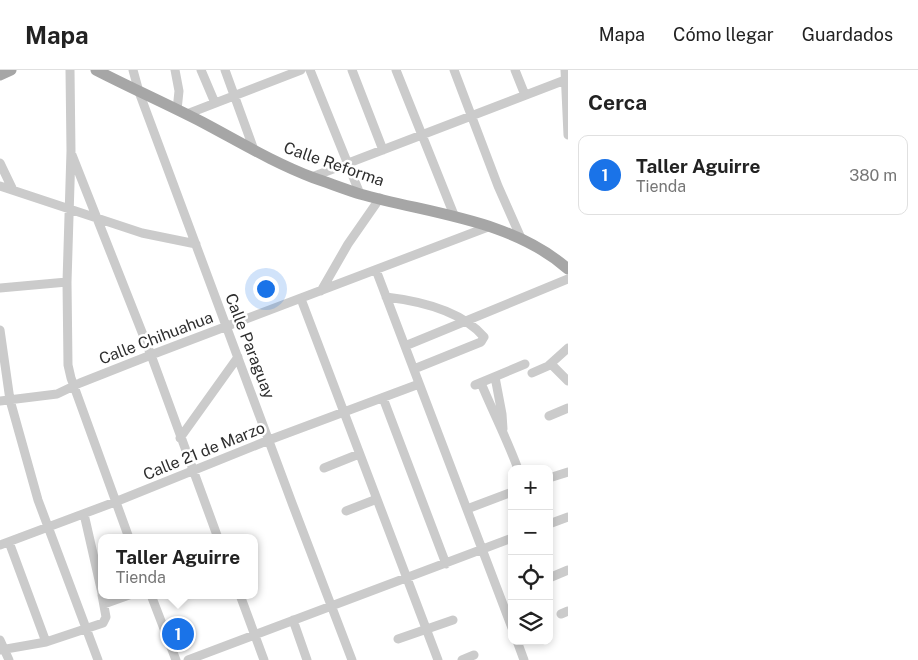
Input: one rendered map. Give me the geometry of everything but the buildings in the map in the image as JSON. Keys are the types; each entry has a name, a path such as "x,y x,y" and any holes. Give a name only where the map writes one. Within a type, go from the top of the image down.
{"main road":[{"path":"0,75 11,70"},
{"name":"Calle Reforma","path":"96,70 182,112 271,159 312,177 360,194 454,215 521,238 556,258 568,269"}],"street":[{"path":"70,70 71,151 67,282 68,365 127,534"},
{"name":"Calle Paraguay","path":"132,70 352,660"},
{"path":"175,70 182,112 215,103 301,70"},
{"path":"201,70 215,103"},
{"path":"224,70 254,150"},
{"path":"310,70 360,194"},
{"path":"352,70 383,150"},
{"path":"396,70 454,215"},
{"path":"454,70 521,238"},
{"path":"515,70 525,95"},
{"path":"312,177 525,95 565,75 568,135"},
{"path":"71,151 99,219 115,268 151,355 216,534"},
{"path":"0,163 12,188"},
{"path":"0,186 12,188 142,233 196,244"},
{"path":"321,291 348,244 380,198"},
{"name":"Calle Chihuahua","path":"5,400 52,395 151,355 488,227"},
{"path":"376,270 508,618"},
{"path":"405,346 568,280"},
{"path":"0,288 67,282"},
{"path":"386,297 406,299 430,305 464,321 484,337 482,340 414,369"},
{"path":"301,299 438,660"},
{"path":"0,330 5,400 48,528 98,660"},
{"path":"532,373 551,364 568,348"},
{"path":"560,356 568,362"},
{"path":"180,438 238,357"},
{"path":"516,465 503,429 495,418 478,384 525,364"},
{"path":"551,364 568,381"},
{"path":"495,377 503,429"},
{"name":"Calle 21 de Marzo","path":"4,543 48,528 270,440 419,384"},
{"path":"383,398 446,564"},
{"path":"549,416 568,408"},
{"path":"324,468 360,454"},
{"path":"553,477 568,472"},
{"path":"467,509 508,494"},
{"path":"346,511 376,499"},
{"path":"84,514 98,575"},
{"path":"553,522 568,516"},
{"path":"188,660 508,540"},
{"path":"4,543 46,642"},
{"path":"553,576 568,570"},
{"path":"2,649 46,642 105,621 103,599"},
{"path":"153,599 176,660"},
{"path":"241,599 264,660"},
{"path":"293,620 307,660"},
{"path":"398,640 453,620"},
{"path":"0,640 2,649 9,660"},
{"path":"518,645 524,660"},
{"path":"462,660 474,656"}],"place":[{"name":"Taller Aguirre","path":"178,634"}]}
